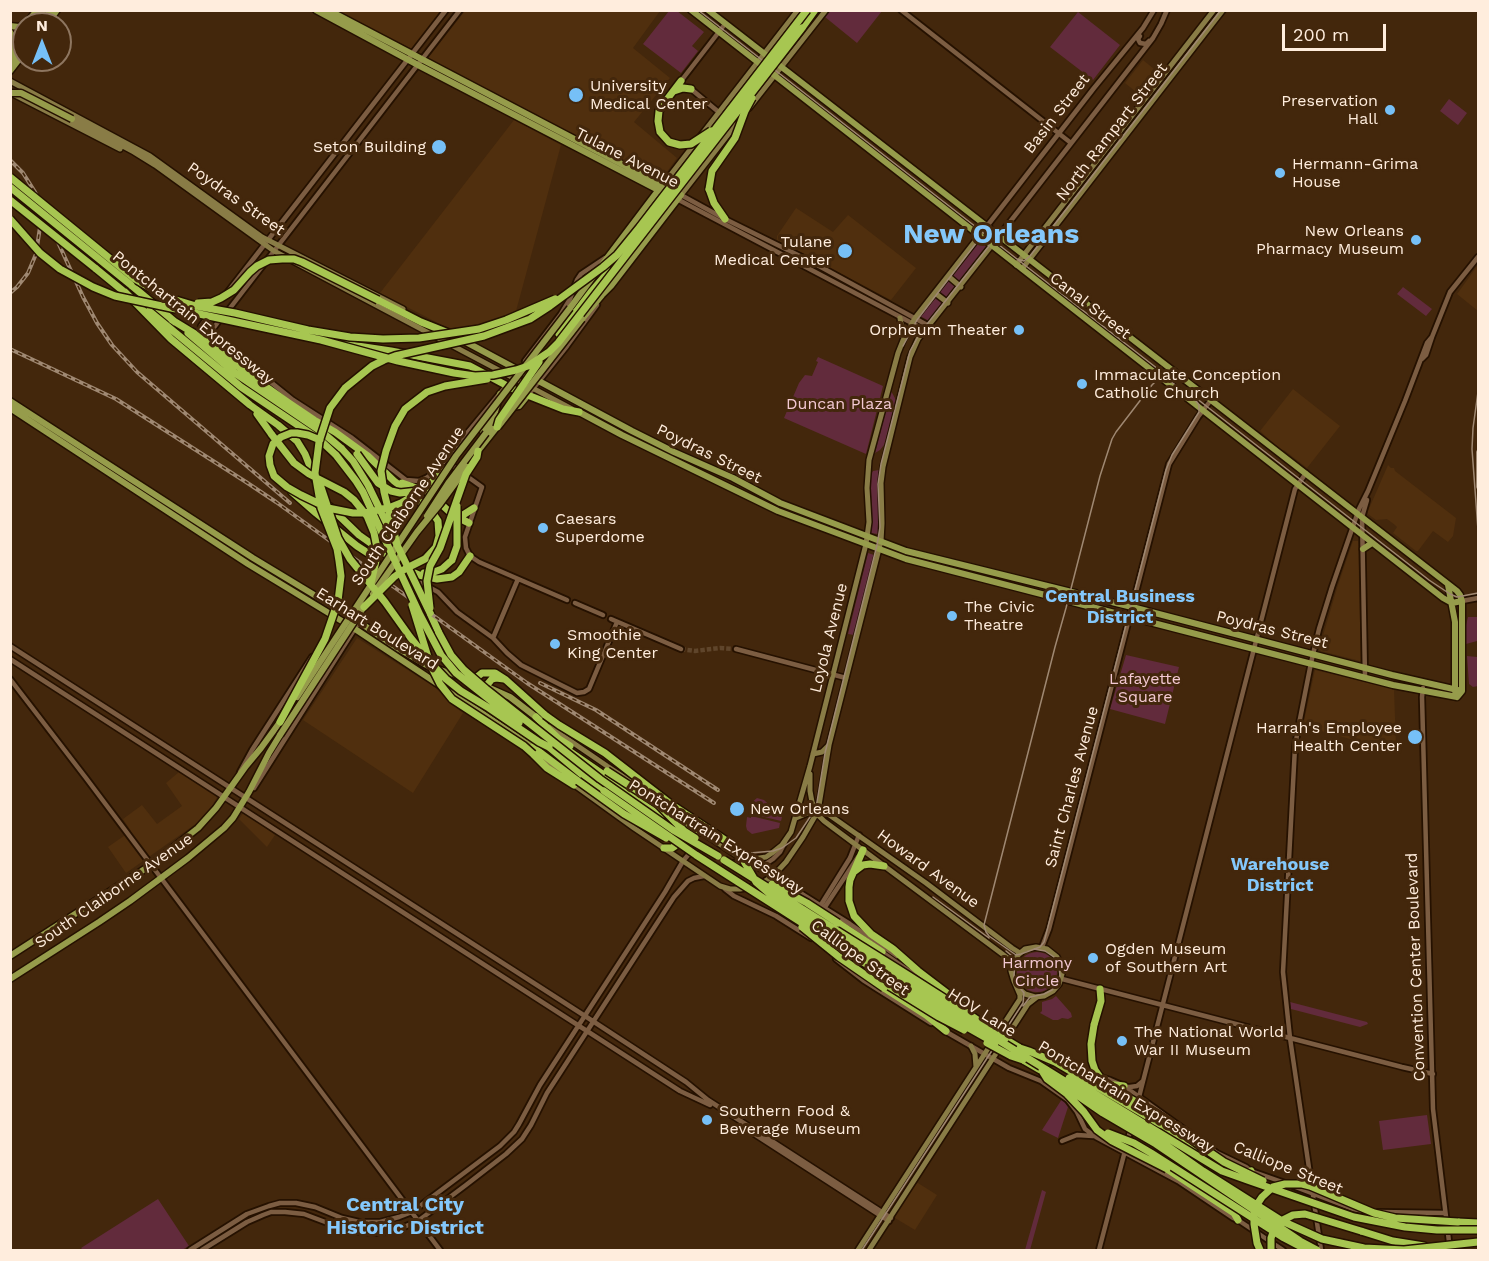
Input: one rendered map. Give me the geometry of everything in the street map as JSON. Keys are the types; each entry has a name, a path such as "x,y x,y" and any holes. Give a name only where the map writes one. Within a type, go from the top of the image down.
{"highway":[{"path":"280,722 325,639 335,613 340,589 341,576 337,549 321,508 315,473 320,442 330,408 345,388 372,366 395,356 495,333 540,314 586,281 617,255 807,10"},
{"path":"725,219 714,203 709,189 712,171 735,138 750,103 815,10"},
{"path":"398,544 384,492 381,471 395,426 405,409 418,398 436,388 506,375 528,366 558,343 802,28"},
{"path":"681,81 658,114 658,125 662,135 672,143 684,145 694,143 720,124"},
{"path":"674,91 683,88 691,89"},
{"path":"10,177 135,279 157,292 188,304 308,330 350,337 419,338 480,328 506,320 573,290"},
{"name":"Pontchartrain Expressway","path":"10,187 172,320 205,354 322,432 342,449 353,461 368,485 398,544 442,641 451,655 464,670 534,727 637,805 673,830 805,909 1020,1048 1222,1171 1354,1217 1406,1227 1479,1230"},
{"name":"Pontchartrain Expressway","path":"10,200 205,354 257,399 320,440 336,455 356,480 435,645 456,673 591,782 696,855 949,1017 1042,1071 1300,1241 1319,1251"},
{"path":"10,219 40,253 60,269 93,287 131,300 321,340 470,366 506,386 531,392 563,409 579,412"},
{"path":"497,427 499,420 591,292 637,240"},
{"path":"188,304 212,302 221,298 234,290 256,266 269,260 294,259 450,334"},
{"path":"125,292 171,339 297,441 305,454 324,500 359,535 410,571 428,578 447,579 456,574 470,556"},
{"path":"172,320 205,340 244,371 368,456 394,481 430,509 438,521 440,531 438,542 432,552 425,559 394,577 364,607"},
{"path":"321,340 398,361 454,373 474,376 518,370"},
{"path":"250,405 294,463 309,474 344,492 367,516 377,548 371,583"},
{"path":"335,432 357,454 378,483 391,491 400,493 423,490"},
{"path":"320,440 303,433 291,433 281,437 273,444 269,456 274,476 315,513 374,557"},
{"path":"430,613 427,581 430,566 443,541 466,474 477,457 478,451"},
{"path":"317,460 321,487 338,538 350,559 435,668 461,691 549,747"},
{"path":"376,464 406,485 428,492 454,516 469,523"},
{"path":"287,487 328,508 365,513 391,507 423,490 446,469"},
{"path":"410,571 434,572 442,569 452,560 457,546 459,495"},
{"path":"454,516 463,515 474,508"},
{"path":"407,588 430,665 440,684 452,699 533,750 576,783 633,820 696,855"},
{"path":"472,681 478,675 487,672 495,673 506,680"},
{"path":"486,686 492,679 506,680"},
{"name":"HOV Lane","path":"506,680 545,715 605,753 672,806 731,844 762,889 961,1017 1152,1134 1203,1171 1282,1221 1310,1234 1350,1246 1391,1250 1435,1246"},
{"path":"536,717 559,739 658,804 684,831 721,858 790,893 882,951"},
{"path":"534,727 658,812 683,821 701,832"},
{"path":"664,848 675,846 685,833 687,828 683,821"},
{"path":"863,850 849,887 851,911 857,921 964,1006 969,1014"},
{"path":"854,873 863,865 884,866"},
{"path":"782,909 839,957 926,1015 946,1032"},
{"path":"830,954 868,972 939,1017 1011,1056 1023,1060"},
{"path":"1100,989 1101,1001 1091,1044 1095,1070 1102,1080 1157,1114 1232,1167 1277,1187 1287,1194"},
{"path":"1020,1048 1055,1062 1160,1124 1224,1166 1244,1174 1251,1171"},
{"path":"1042,1071 1047,1079 1067,1094 1084,1112 1097,1130 1112,1141 1167,1169 1233,1213 1238,1220"},
{"path":"1124,1086 1102,1084 1092,1092 1087,1108 1089,1122 1092,1126 1143,1148 1284,1238 1309,1251"},
{"path":"1260,1251 1254,1224 1254,1214 1258,1203 1267,1191 1285,1184 1310,1186 1374,1213 1395,1218 1479,1223"},
{"path":"1271,1251 1271,1238 1275,1227 1283,1220 1299,1214 1418,1246 1479,1242"}],"main road":[{"name":"Tulane Avenue","path":"316,10 410,57"},
{"name":"Tulane Avenue","path":"328,10 420,63 679,197"},
{"name":"Canal Street","path":"691,10 1372,543 1400,555 1448,584 1461,598"},
{"name":"Canal Street","path":"708,10 1300,468 1360,516 1452,603"},
{"name":"South Claiborne Avenue","path":"10,979 99,922 160,878 216,835 233,818 248,795 269,753 280,722 446,469 798,10"},
{"name":"South Claiborne Avenue","path":"10,956 151,865 198,828 238,777 277,733 417,532 478,451 582,319 611,286 826,10"},
{"name":"North Rampart Street","path":"1019,267 1023,254 1214,10"},
{"name":"North Rampart Street","path":"1019,267 1030,259 1223,10"},
{"path":"721,34 728,26"},
{"path":"10,32 14,36 10,54"},
{"path":"738,47 745,38"},
{"name":"Poydras Street","path":"10,81 150,156 253,231 274,251 478,358 513,378 531,392"},
{"path":"798,94 808,96 809,88"},
{"path":"10,93 21,93 155,165"},
{"path":"10,93 155,165"},
{"path":"859,142 867,132"},
{"name":"Poydras Street","path":"155,165 266,242 279,245 674,452 733,478 810,519 866,544 911,561 1393,685 1456,697 1458,690 913,553 868,536 820,523"},
{"path":"936,203 944,193"},
{"name":"Loyola Avenue","path":"779,850 787,840 796,818 859,577 868,536 868,469 904,338 915,318 987,226"},
{"name":"Basin Street","path":"961,286 999,236"},
{"path":"948,276 961,286"},
{"name":"Loyola Avenue","path":"720,886 730,889 751,888 773,876 784,865 817,812 829,745 881,541 881,483 892,422 916,343 961,286"},
{"path":"1060,300 1069,289"},
{"path":"935,293 948,303"},
{"path":"1075,312 1084,301"},
{"path":"900,318 904,338"},
{"path":"897,359 909,362"},
{"path":"427,501 505,409 519,406 531,392"},
{"path":"417,532 438,497 484,432 495,412 500,394"},
{"name":"Earhart Boulevard","path":"10,401 158,500 244,552 339,615 355,629 493,720 533,750"},
{"name":"Earhart Boulevard","path":"10,408 66,440"},
{"name":"Poydras Street","path":"579,412 776,510 810,519"},
{"path":"1238,437 1246,427"},
{"path":"1269,462 1277,451"},
{"path":"1291,479 1300,468"},
{"path":"1324,505 1332,494"},
{"path":"868,507 882,506"},
{"path":"1363,549 1372,543"},
{"path":"859,577 871,580"},
{"path":"1448,584 1455,622 1458,690"},
{"path":"1452,603 1461,598"},
{"path":"1458,690 1461,598"},
{"path":"1098,609 1101,600"},
{"name":"Earhart Boulevard","path":"339,615 359,622 428,666 486,686 510,697 714,841"},
{"path":"1219,640 1222,631"},
{"path":"844,636 856,639"},
{"path":"1336,670 1338,661"},
{"path":"1392,675 1393,685"},
{"path":"470,706 465,692 472,681"},
{"path":"470,706 486,686"},
{"path":"493,720 493,707 497,700 503,696 510,697"},
{"path":"828,696 841,699"},
{"path":"813,754 822,752 829,745"},
{"path":"796,818 808,812 817,812 810,791 810,766"},
{"path":"576,783 596,801 720,886"},
{"name":"Howard Avenue","path":"817,812 823,812 838,821 1020,953"},
{"name":"Howard Avenue","path":"817,812 833,828 1013,962"},
{"path":"833,828 838,821"},
{"path":"791,832 803,837"},
{"name":"Calliope Street","path":"714,841 736,855"},
{"path":"736,855 760,859 779,850 784,865"},
{"path":"858,1251 1020,999 1011,971 1013,962 1020,953 1030,947 1042,947 1054,953 1060,961 1062,979 1053,991 1045,996 1037,997 1027,995 1018,988"},
{"path":"869,1251 1028,1004 1037,997"},
{"path":"971,1046 975,1054 976,1067"},
{"path":"941,1121 950,1127"},
{"path":"934,1133 942,1138"}],"street":[{"path":"454,18 446,11 201,326 210,333 420,63 454,18 460,10"},
{"path":"901,10 1071,143"},
{"name":"Basin Street","path":"999,236 1153,38 1167,10"},
{"path":"1152,15 1139,41 1146,44 1153,38"},
{"name":"Basin Street","path":"987,226 1152,15"},
{"path":"681,81 721,34"},
{"path":"1125,51 1132,50"},
{"path":"691,89 736,124"},
{"name":"Tulane Avenue","path":"679,197 808,260 915,318 927,328"},
{"name":"Tulane Avenue","path":"679,197 900,318 927,328"},
{"path":"1007,201 1019,210"},
{"name":"South Claiborne Avenue","path":"210,333 293,400 352,438 400,477 419,481 435,472 446,460 513,378 561,314 581,274 608,256"},
{"path":"1319,1251 1282,972 1295,747 1313,655 1332,587 1353,528 1360,516 1368,491 1422,359 1426,355 1450,292 1479,257"},
{"path":"234,284 242,292"},
{"name":"South Claiborne Avenue","path":"531,392 611,286"},
{"path":"219,302 229,309"},
{"name":"Saint Charles Avenue","path":"1042,947 1049,928 1169,464 1211,400"},
{"path":"446,460 482,487 469,523 465,543 470,556 567,600"},
{"path":"1099,1251 1295,489 1306,473"},
{"path":"1360,516 1363,536 1365,677"},
{"path":"493,638 518,579"},
{"path":"420,583 438,592 456,612 493,638 521,665 574,692 581,693 589,689 617,622"},
{"path":"1461,598 1479,598"},
{"path":"574,603 603,615"},
{"name":"South Claiborne Avenue","path":"238,777 243,764 339,615"},
{"path":"611,619 681,649"},
{"name":"South Claiborne Avenue","path":"248,795 359,622"},
{"path":"10,646 230,788 248,795 686,1082 708,1100 881,1214"},
{"path":"736,648 846,678"},
{"path":"10,659 680,1091 706,1102 890,1219"},
{"path":"10,680 440,1251"},
{"name":"Convention Center Boulevard","path":"1425,682 1422,691 1433,1109 1450,1251"},
{"path":"823,907 850,858 859,836"},
{"path":"805,934 868,842"},
{"path":"190,1251 261,1208 280,1203 304,1204 351,1220 369,1223 390,1220 412,1212 507,1140 683,861 697,848 703,846 747,868 758,867 773,860 779,850"},
{"name":"Calliope Street","path":"736,855 823,907 905,961 919,978"},
{"path":"202,1251 238,1227 262,1215 280,1212 312,1216 337,1227 357,1232 388,1232 418,1221 517,1144 547,1093 679,889 692,879 704,876"},
{"name":"Calliope Street","path":"720,886 734,896 776,916 805,934 863,980 946,1032 993,1060 1041,1081 1060,1093 1071,1104 1085,1128 1096,1137 1178,1181 1283,1251"},
{"name":"Calliope Street","path":"882,951 953,1006 1006,1039 1047,1062 1073,1066 1124,1086 1217,1153 1251,1171 1353,1209 1445,1213"},
{"path":"1062,979 1433,1074"},
{"path":"1111,1145 1120,1144 1126,1136 1129,1109 1124,1086 1137,1086 1143,1081"},
{"path":"1062,1141 1077,1135 1096,1137"}],"shaded area":[{"path":"338,11 441,11 412,49"},
{"name":"University Medical Center","path":"465,11 660,11 633,48 670,78 634,122 677,158 661,180 428,58"},
{"path":"1143,60 1159,73 1141,96 1125,83"},
{"path":"514,120 561,145 516,311 461,335 380,293"},
{"name":"Tulane Medical Center","path":"796,208 833,232 848,215 916,268 891,300 777,240 777,236"},
{"path":"1478,265 1478,311 1457,294"},
{"path":"1293,389 1340,426 1307,468 1284,450 1282,451 1260,431"},
{"path":"1388,465 1456,518 1453,536 1448,542 1433,531 1416,551 1393,533 1397,527 1395,525 1387,519 1376,520 1368,514"},
{"path":"1353,541 1358,541 1360,661 1319,649"},
{"path":"357,638 436,688 448,702 463,713 413,793 303,720"},
{"path":"1315,670 1394,689 1396,746 1390,750 1303,726"},
{"path":"179,772 217,797 216,799 208,813 197,823 126,873 108,847 131,831 123,819 142,805 157,824 182,806 166,783"},
{"path":"244,812 275,835 267,847 239,819"},
{"path":"918,1183 937,1195 915,1230 895,1216 915,1184"}],"green space":[{"path":"669,11 677,11 704,32 692,46 698,51 681,73 643,44"},
{"path":"830,11 882,11 857,43 825,17"},
{"path":"1078,12 1120,45 1093,80 1050,47"},
{"path":"1449,99 1467,113 1458,125 1440,111"},
{"path":"979,240 987,246 929,321 920,316"},
{"path":"1403,287 1432,309 1426,316 1397,294"},
{"name":"Duncan Plaza","path":"818,357 883,386 866,454 784,418 799,383 805,375 812,376"},
{"path":"891,391 896,400 892,416 884,445 875,453"},
{"path":"879,470 878,534 870,533 871,474"},
{"path":"868,553 874,555 854,635 848,634"},
{"path":"1468,617 1478,617 1478,629 1477,641 1466,644 1466,625"},
{"name":"Lafayette Square","path":"1126,655 1179,667 1165,724 1110,709"},
{"path":"1467,656 1477,657 1478,686 1473,687 1469,684"},
{"path":"757,798 764,800 782,817 781,821 752,814 749,811 751,803"},
{"path":"751,816 780,823 779,828 752,834 746,826 747,817 751,818"},
{"name":"Harmony Circle","path":"1037,952 1045,953 1051,958 1056,964 1056,980 1051,986 1045,991 1037,992 1029,991 1023,986 1018,980 1017,972 1018,964 1023,958 1029,953"},
{"path":"1056,996 1072,1017 1053,1020 1040,1013 1042,1002"},
{"path":"1290,1002 1368,1024 1360,1027 1291,1009"},
{"path":"1062,1099 1068,1107 1058,1138 1042,1130"},
{"path":"1427,1115 1431,1144 1383,1150 1379,1121"},
{"path":"1042,1190 1046,1192 1030,1250 1025,1250"},
{"path":"158,1199 189,1246 182,1250 83,1250 81,1248"}],"tunnel":[{"path":"681,649 695,651 736,649"}],"tram line":[{"path":"698,10 1172,380"},
{"path":"1017,259 1024,261 1030,256 1221,10"},
{"path":"738,850 750,853 782,848 796,838 816,808 825,753 877,545 880,527 878,484 881,464 910,351 920,333 989,246 990,238 987,233"},
{"path":"903,346 917,320 977,242 985,236 993,238"},
{"path":"1164,378 1197,402 1199,412 1172,455 1166,470 1044,942 1040,947 1016,955 989,936 984,925 1055,647 1112,439 1152,385 1158,379 1164,378"},
{"path":"1478,392 1472,449 1478,530"},
{"path":"1196,398 1429,580 1457,597 1478,593"},
{"path":"933,897 989,938"},
{"path":"1023,1006 1030,997 1052,990 1060,976 1054,957 1045,951 1034,949"},
{"path":"862,1250 1023,1003 1024,993 1016,983 1014,976 1015,961 1006,951"}],"railway":[{"path":"10,160 23,173 35,192 83,297 112,345 137,372 290,503"},
{"path":"10,293 28,273 36,254 40,227 36,204"},
{"path":"10,349 116,399 246,482 527,683 714,803"},
{"path":"1478,452 1478,487"},
{"path":"540,683 596,710 718,790"}],"place":[{"name":"University Medical Center","path":"576,95"},
{"name":"Preservation Hall","path":"1390,110"},
{"name":"Seton Building","path":"439,147"},
{"name":"Hermann-Grima House","path":"1280,173"},
{"name":"New Orleans Pharmacy Museum","path":"1416,240"},
{"name":"Tulane Medical Center","path":"845,251"},
{"name":"Orpheum Theater","path":"1019,330"},
{"name":"Immaculate Conception Catholic Church","path":"1082,384"},
{"name":"Caesars Superdome","path":"543,528"},
{"name":"The Civic Theatre","path":"952,616"},
{"name":"Smoothie King Center","path":"555,644"},
{"name":"Harrah's Employee Health Center","path":"1415,737"},
{"name":"New Orleans","path":"737,809"},
{"name":"Ogden Museum of Southern Art","path":"1093,958"},
{"name":"The National World War II Museum","path":"1122,1041"},
{"name":"Southern Food & Beverage Museum","path":"707,1120"}],"district":[{"name":"New Orleans","path":"991,235"},
{"name":"Central Business District","path":"1120,607"},
{"name":"Warehouse District","path":"1280,875"},
{"name":"Central City Historic District","path":"405,1216"}]}
